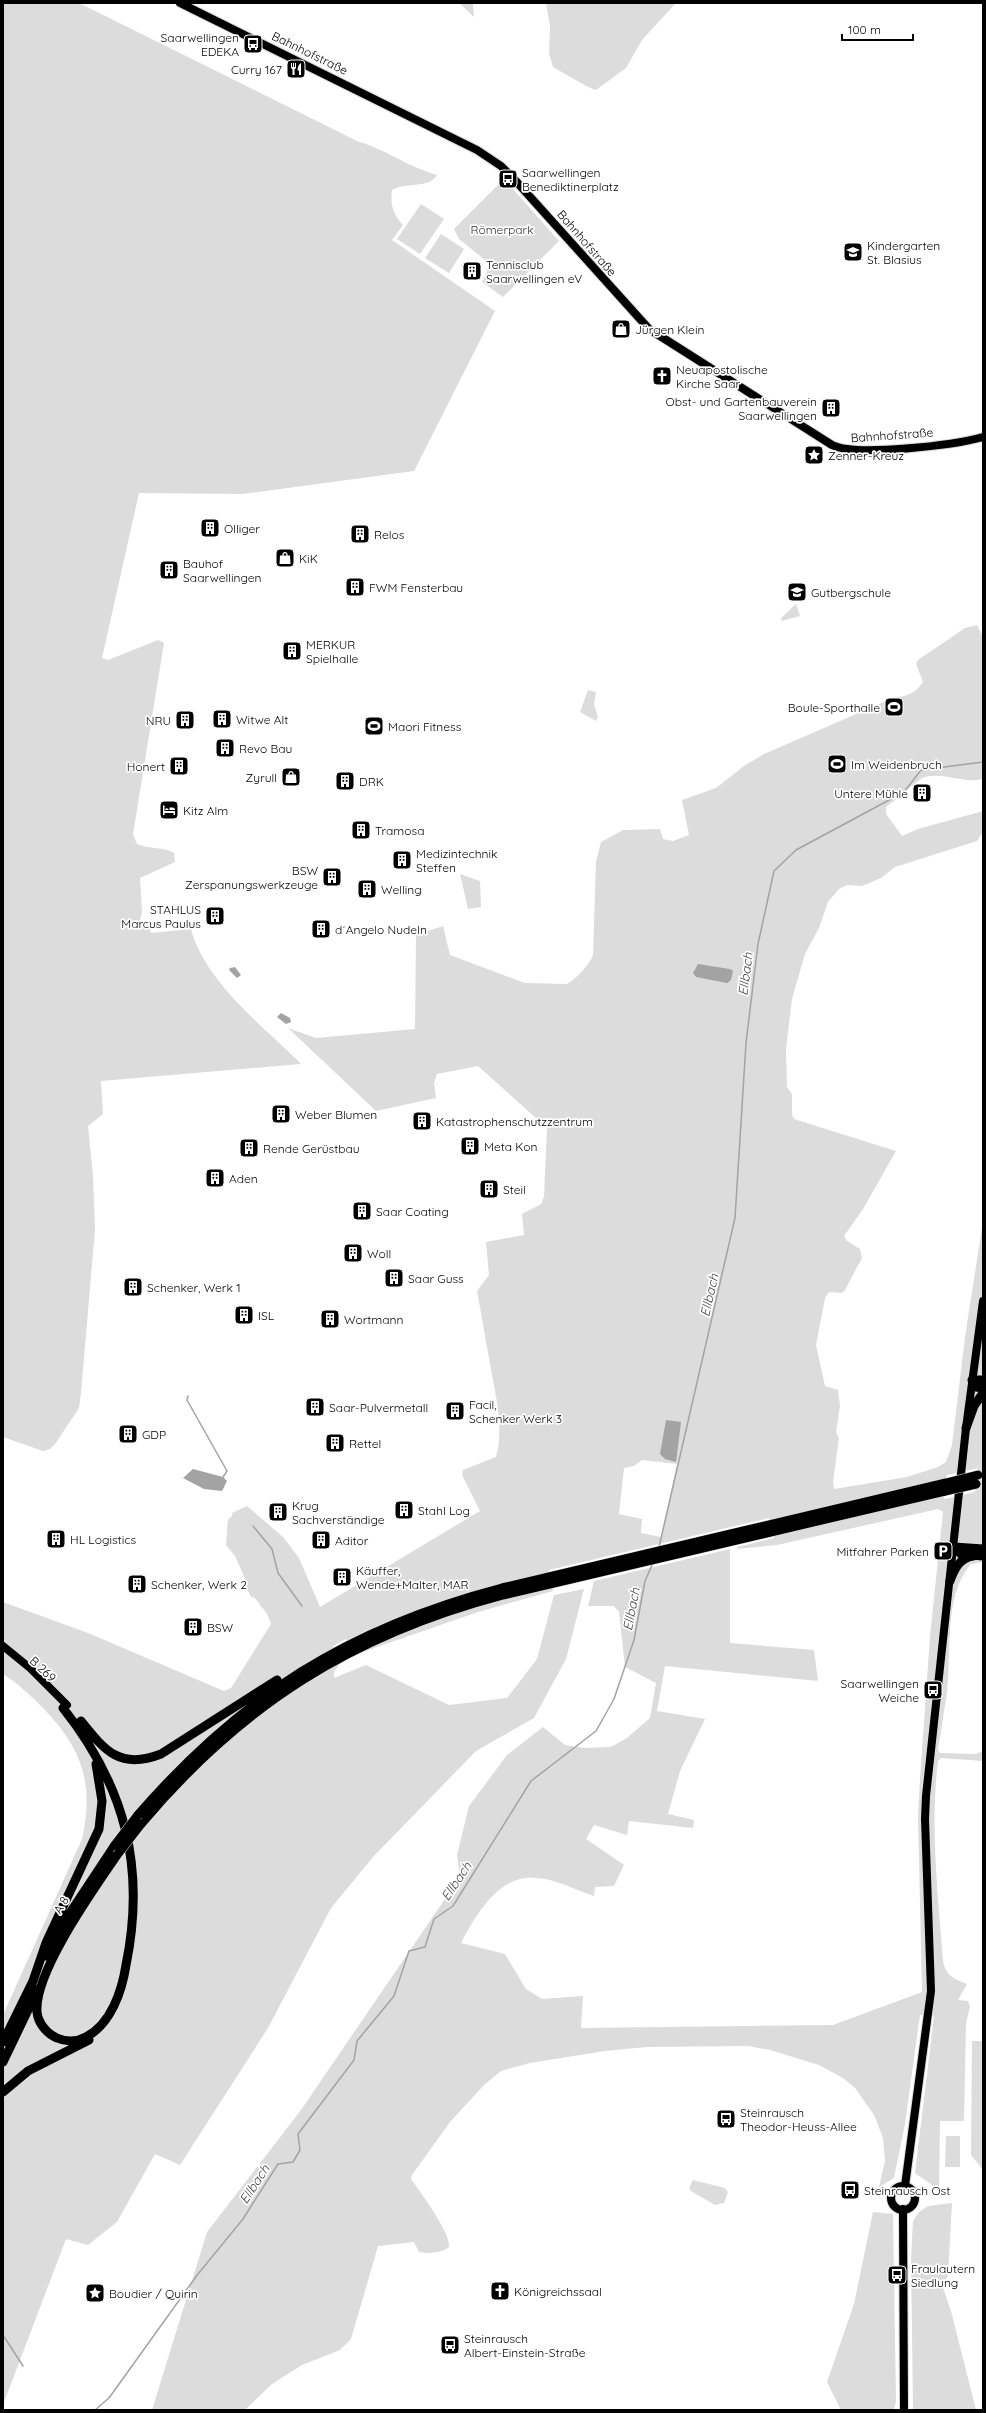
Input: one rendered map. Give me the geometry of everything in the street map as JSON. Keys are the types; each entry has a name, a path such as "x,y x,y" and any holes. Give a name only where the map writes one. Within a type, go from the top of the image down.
{"highway":[{"path":"983,1380 972,1380 976,1387 983,1388"},
{"path":"966,1428 974,1406 983,1393"},
{"name":"A 8","path":"3,2062 44,1976 77,1918 140,1820 176,1772 219,1732 258,1700 306,1668 337,1654 395,1622 452,1602 980,1479"},
{"path":"954,1547 983,1549"},
{"path":"954,1547 961,1554 979,1556"},
{"path":"950,1581 953,1571 959,1563 969,1557 979,1556"},
{"name":"A 8","path":"3,2042 24,1998 70,1913 115,1845 235,1728 337,1654"},
{"path":"65,1707 109,1753 126,1760 139,1761 161,1754 260,1690 306,1668"},
{"path":"44,1976 37,2013 39,2020 49,2033 58,2038 70,2041 86,2037 94,2031 111,2011 121,1987 129,1952 134,1911 131,1848 118,1803 91,1747 65,1707"},
{"path":"33,1981 46,1943 94,1842 101,1816 101,1786 94,1760 65,1707"},
{"path":"3,2092 28,2071 85,2043 106,2025 120,2001 133,1953 138,1890 130,1828 108,1770 86,1731 65,1707"}],"main road":[{"name":"Bahnhofstraße","path":"180,3 483,154 514,179 649,329 832,445 846,450 864,449 950,442 983,436"},
{"path":"905,2186 931,1991 925,1819 966,1428 983,1301"},
{"name":"B 269","path":"3,1648 65,1707"},
{"path":"905,2186 912,2190 915,2198 911,2206 902,2209 895,2206 892,2197 896,2189 905,2186"},
{"path":"902,2209 905,2352 904,2410"}],"green space":[{"path":"3,3 79,3 357,141 437,175 433,179 423,184 403,186 392,190 391,200 393,209 403,225 392,240 495,311 414,471 242,494 139,493 102,658 108,660 158,640 164,643 133,834 137,844 174,853 175,862 140,878 142,912 140,920 149,924 151,933 191,929 198,948 222,985 253,1019 301,1064 101,1081 103,1114 88,1126 93,1176 95,1229 79,1408 55,1444 50,1449 43,1451 3,1437"},
{"path":"459,3 473,3 474,17"},
{"path":"546,3 676,3 642,40 626,68 596,90 553,67 549,53 550,26"},
{"name":"Römerpark","path":"504,179 559,241 503,297 482,282 490,264 459,239 454,229"},
{"path":"421,204 444,219 420,254 397,239"},
{"path":"441,234 464,249 449,273 425,258"},
{"path":"796,604 800,616 782,621 781,618"},
{"path":"977,625 983,637 983,779 969,780 939,776 922,778 886,807 886,814 902,836 918,829 983,811 983,832 977,841 895,867 881,878 862,886 847,885 839,889 828,902 819,928 805,954 792,999 786,1049 787,1087 792,1094 792,1115 794,1119 896,1151 863,1209 844,1236 847,1241 860,1249 862,1258 845,1290 842,1293 829,1292 825,1298 816,1345 825,1386 838,1390 840,1406 836,1432 839,1438 833,1482 834,1489 907,1477 938,1467 946,1462 952,1445 965,1337 983,1221 983,1562 971,1564 962,1577 952,1608 947,1692 938,1750 940,1753 976,1754 983,1751 983,1761 941,1758 938,1761 935,1836 943,1961 948,1974 967,1984 958,2000 968,2001 970,2007 966,2023 964,2121 940,2121 939,2190 915,2173 934,2016 920,2015 905,2124 894,2178 879,2187 885,2161 883,2138 874,2115 855,2088 843,2078 819,2065 770,2050 748,2046 647,2047 605,2051 530,2063 501,2071 484,2085 450,2122 412,2175 411,2179 445,2232 449,2247 439,2252 426,2253 419,2252 414,2242 378,2246 351,2339 340,2350 302,2365 272,2384 245,2410 152,2410 207,2232 301,2110 460,1877 457,1855 469,1806 507,1755 543,1727 565,1745 584,1748 611,1747 627,1738 650,1718 656,1683 625,1667 619,1612 614,1606 588,1606 594,1581 730,1549 730,1643 814,1650 818,1681 665,1666 657,1711 705,1719 680,1771 668,1814 694,1820 693,1828 629,1821 627,1835 594,1825 586,1839 624,1865 614,1886 595,1887 594,1896 545,1879 525,1878 512,1882 501,1888 491,1897 474,1920 461,1943 505,1954 526,1989 542,1999 583,1996 581,2028 833,2025 922,1992 918,1817 930,1636 943,1512 938,1509 777,1545 737,1549 737,1547 774,1538 769,1518 549,1570 553,1591 478,1612 354,1655 346,1639 333,1646 341,1662 334,1672 334,1678 366,1665 449,1705 507,1698 537,1659 554,1595 584,1589 566,1659 534,1718 476,1751 373,1857 331,1908 268,2028 180,2165 155,2154 117,2222 88,2245 66,2239 3,2405 3,2015 82,1839 87,1802 86,1785 82,1769 77,1754 68,1739 45,1710 20,1686 3,1674 3,1602 88,1633 224,1691 231,1688 271,1624 267,1614 255,1598 251,1597 247,1589 247,1583 235,1556 226,1545 228,1519 232,1516 232,1513 247,1506 283,1537 299,1558 320,1607 480,1511 462,1475 463,1470 496,1457 499,1435 497,1402 477,1291 489,1275 486,1242 524,1235 522,1214 541,1204 544,1197 547,1128 478,1066 437,1074 434,1083 436,1098 376,1111 288,1028 316,1038 415,1029 416,935 443,926 450,955 525,983 567,984 582,971 589,963 593,955 596,861 601,842 623,830 660,829 663,839 673,841 689,835 682,800 716,788 744,766 764,754 893,698 914,692 923,682 916,664 918,660 965,628","holes":["642,1460 677,1464 661,1537 641,1533 642,1519 619,1514 624,1468 634,1466","978,1468 975,1492 944,1499 947,1475","136,1810 143,1830 119,1861 114,1838"]},
{"path":"588,690 596,692 594,704 598,717 596,721 580,712"},
{"path":"460,874 480,881 481,907 468,909"},
{"path":"972,2041 983,2041 983,2170 971,2155"},
{"path":"946,2136 960,2136 960,2167 945,2167"},
{"path":"693,2180 725,2188 728,2192 724,2203 715,2205 691,2191 689,2188"},
{"path":"952,2203 948,2275 943,2288 951,2311 976,2410 913,2410 911,2258 913,2221 919,2212 928,2206"},
{"path":"873,2212 893,2214 896,2401 894,2410 841,2410 827,2382 854,2304"}],"shaded area":[{"path":"698,964 730,969 733,971 731,980 727,983 696,977 693,973"},
{"path":"235,967 241,975 237,978 229,970 230,968"},
{"path":"281,1013 290,1018 291,1022 286,1024 277,1017"},
{"path":"666,1420 681,1422 676,1462 665,1459 660,1454"},
{"path":"193,1469 223,1477 227,1481 222,1491 204,1489 183,1478"}],"waterway":[{"name":"Ellbach","path":"659,1547 735,1218 746,1043 758,944 774,871 796,850 904,792 921,770 983,762"},
{"path":"188,1396 187,1400 227,1471 223,1477"},
{"path":"253,1526 272,1549 278,1573 302,1606"},
{"name":"Ellbach","path":"95,2410 109,2398 198,2274 243,2219 278,2164 293,2162 300,2150 298,2134 354,2060 357,2041 394,1996 409,1951 425,1947 434,1919 453,1906 531,1781 596,1731 614,1699 634,1640 645,1581 653,1563"},
{"path":"3,2335 23,2366"}],"place":[{"name":"Saarwellingen EDEKA","path":"253,44"},
{"name":"Curry 167","path":"296,69"},
{"name":"Saarwellingen Benediktinerplatz","path":"508,179"},
{"name":"Kindergarten St. Blasius","path":"853,252"},
{"name":"Tennisclub Saarwellingen eV","path":"472,271"},
{"name":"Jürgen Klein","path":"621,329"},
{"name":"Neuapostolische Kirche Saar","path":"662,376"},
{"name":"Obst- und Gartenbauverein Saarwellingen","path":"831,408"},
{"name":"Zenner-Kreuz","path":"814,455"},
{"name":"Olliger","path":"210,528"},
{"name":"Relos","path":"360,534"},
{"name":"KiK","path":"285,558"},
{"name":"Bauhof Saarwellingen","path":"169,570"},
{"name":"FWM Fensterbau","path":"355,587"},
{"name":"Gutbergschule","path":"797,592"},
{"name":"MERKUR Spielhalle","path":"292,651"},
{"name":"Boule-Sporthalle","path":"894,707"},
{"name":"Witwe Alt","path":"222,719"},
{"name":"NRU","path":"185,720"},
{"name":"Maori Fitness","path":"374,726"},
{"name":"Revo Bau","path":"225,748"},
{"name":"Im Weidenbruch","path":"837,764"},
{"name":"Honert","path":"179,766"},
{"name":"Zyrull","path":"291,777"},
{"name":"DRK","path":"345,781"},
{"name":"Untere Mühle","path":"922,793"},
{"name":"Kitz Alm","path":"169,810"},
{"name":"Tramosa","path":"361,830"},
{"name":"Medizintechnik Steffen","path":"402,860"},
{"name":"BSW Zerspanungswerkzeuge","path":"332,877"},
{"name":"Welling","path":"367,889"},
{"name":"STAHLUS Marcus Paulus","path":"215,916"},
{"name":"d´Angelo Nudeln","path":"321,929"},
{"name":"Weber Blumen","path":"281,1114"},
{"name":"Katastrophenschutzzentrum","path":"422,1121"},
{"name":"Meta Kon","path":"470,1146"},
{"name":"Rende Gerüstbau","path":"249,1148"},
{"name":"Aden","path":"215,1178"},
{"name":"Steil","path":"489,1189"},
{"name":"Saar Coating","path":"362,1211"},
{"name":"Woll","path":"353,1253"},
{"name":"Saar Guss","path":"394,1278"},
{"name":"Schenker, Werk 1","path":"133,1287"},
{"name":"ISL","path":"244,1315"},
{"name":"Wortmann","path":"330,1319"},
{"name":"Saar-Pulvermetall","path":"315,1407"},
{"name":"Facil, Schenker Werk 3","path":"455,1411"},
{"name":"GDP","path":"128,1434"},
{"name":"Rettel","path":"335,1443"},
{"name":"Stahl Log","path":"404,1510"},
{"name":"Krug Sachverständige","path":"278,1512"},
{"name":"HL Logistics","path":"56,1539"},
{"name":"Aditor","path":"321,1540"},
{"name":"Mitfahrer Parken","path":"943,1551"},
{"name":"Käuffer, Wende+Malter, MAR","path":"342,1577"},
{"name":"Schenker, Werk 2","path":"137,1584"},
{"name":"BSW","path":"193,1627"},
{"name":"Saarwellingen Weiche","path":"933,1690"},
{"name":"Steinrausch Theodor-Heuss-Allee","path":"726,2119"},
{"name":"Steinrausch Ost","path":"850,2190"},
{"name":"Fraulautern Siedlung","path":"897,2275"},
{"name":"Königreichssaal","path":"500,2291"},
{"name":"Boudier / Quirin","path":"95,2293"},
{"name":"Steinrausch Albert-Einstein-Straße","path":"450,2345"}]}
